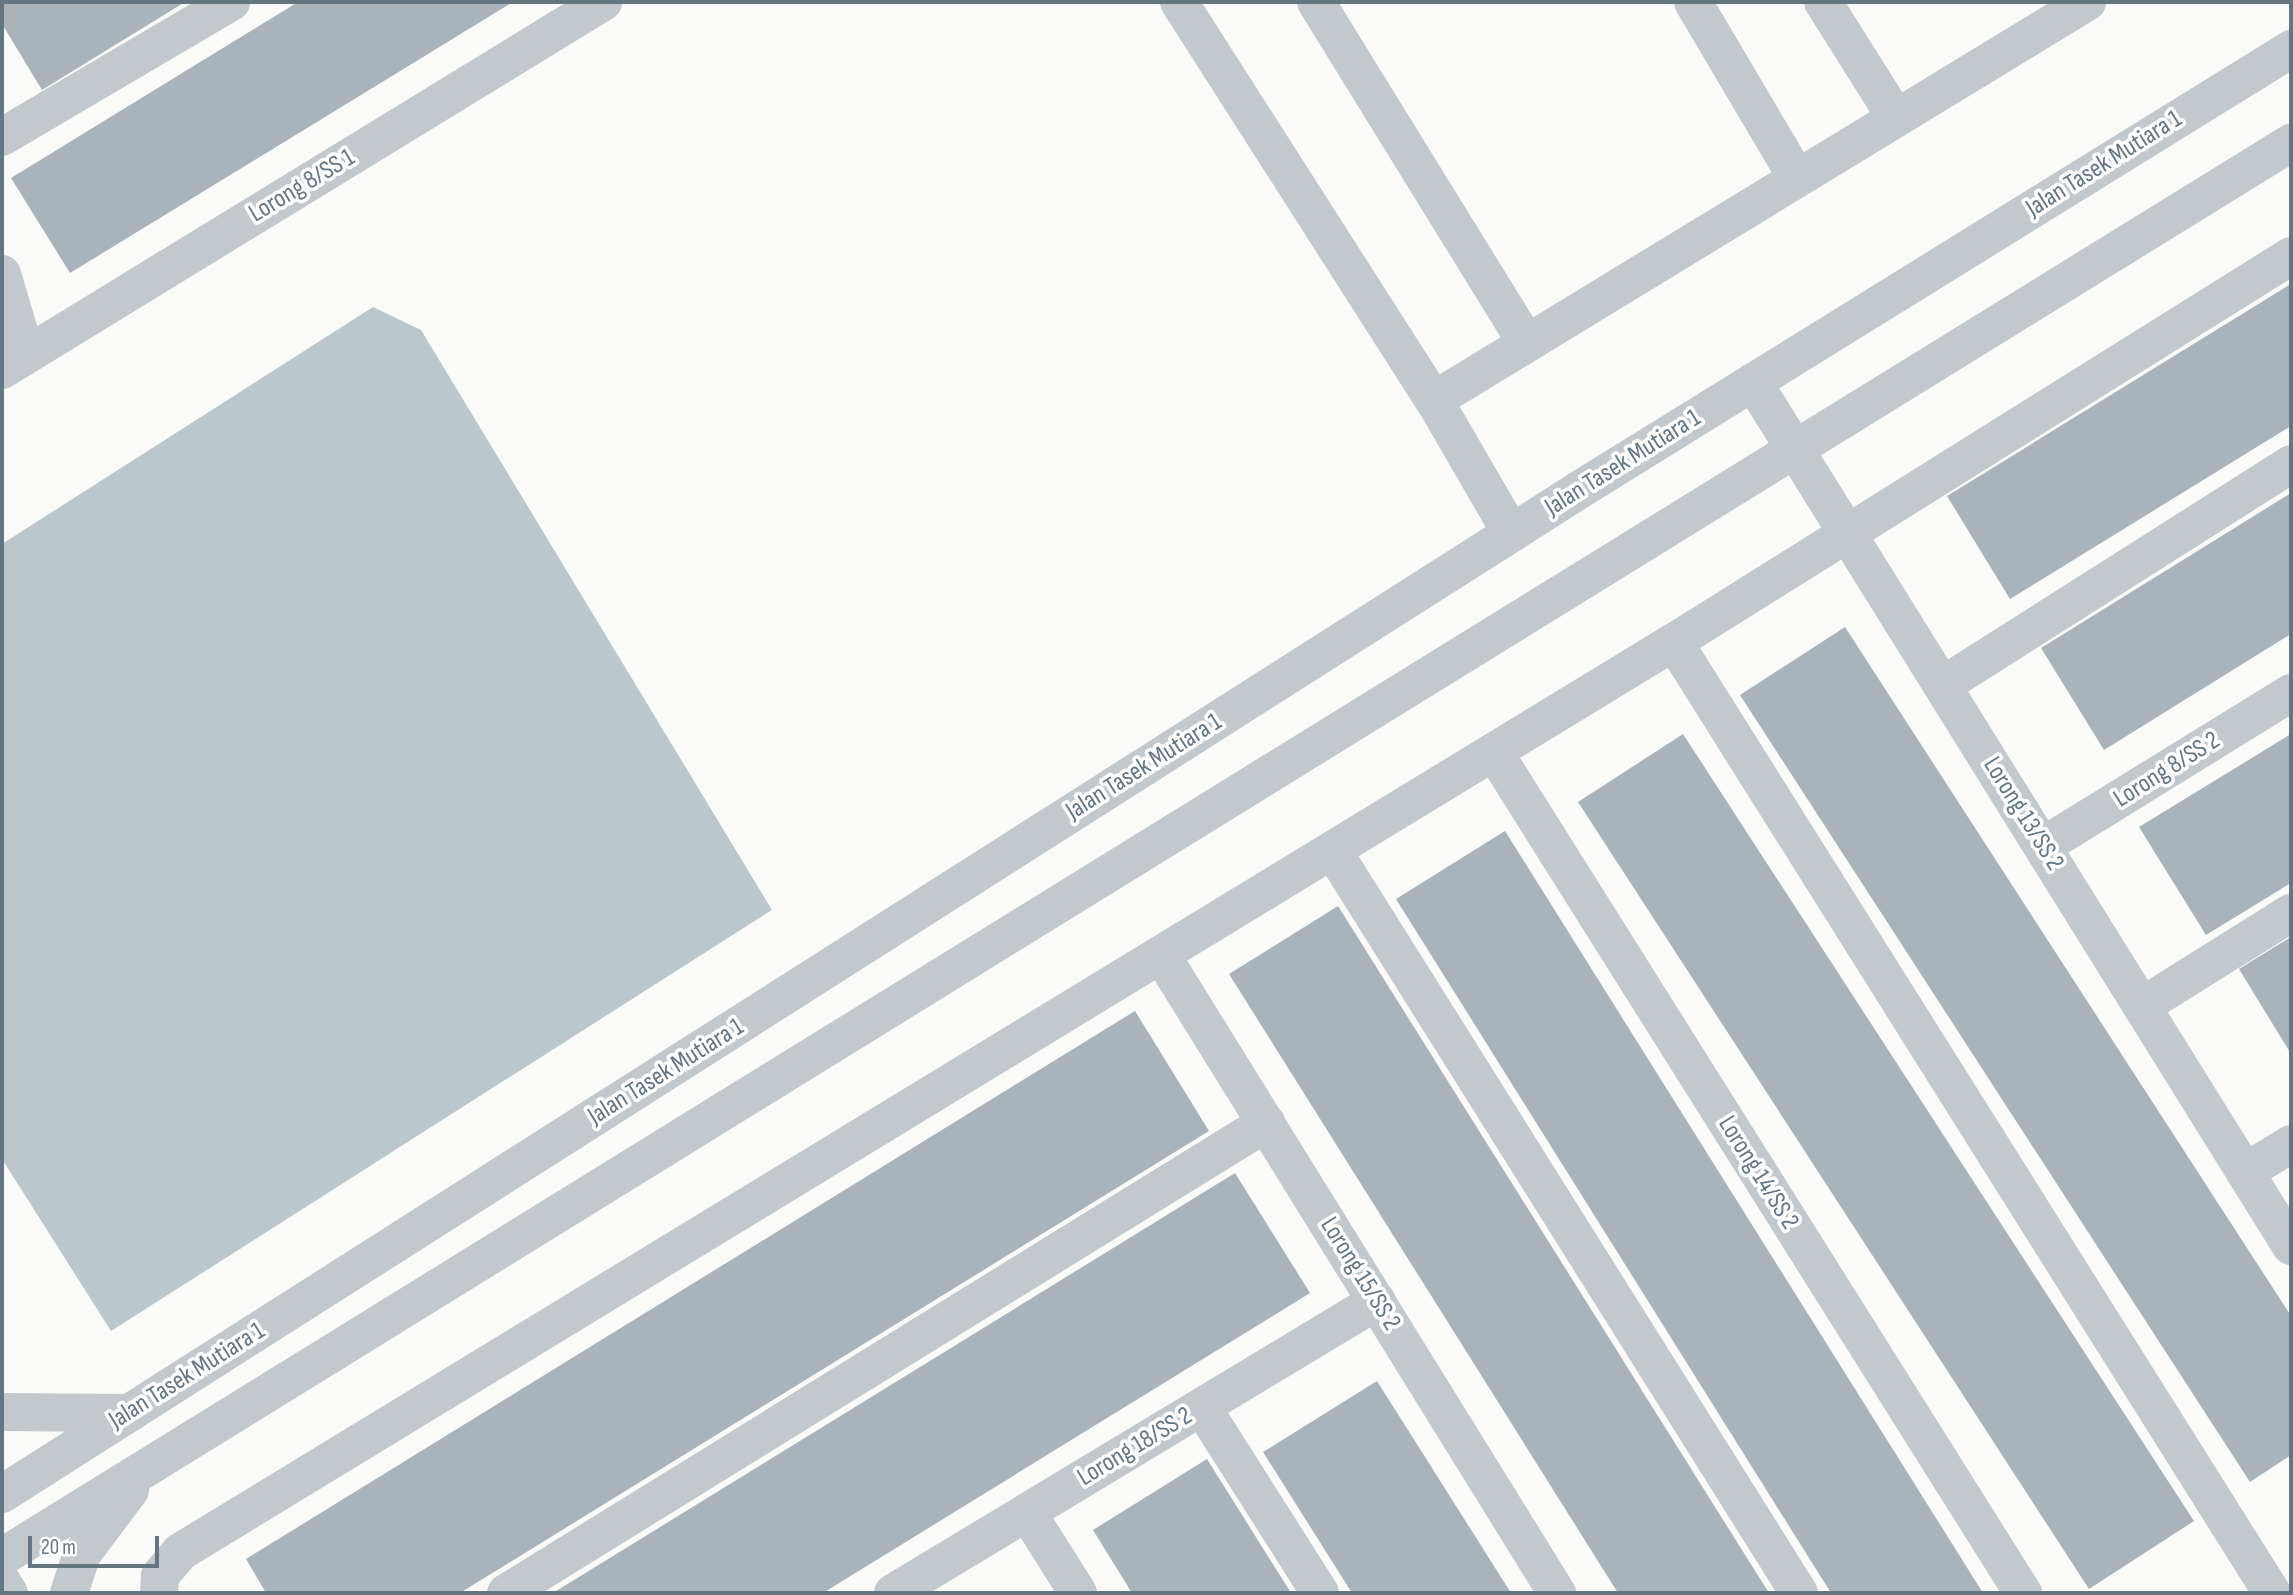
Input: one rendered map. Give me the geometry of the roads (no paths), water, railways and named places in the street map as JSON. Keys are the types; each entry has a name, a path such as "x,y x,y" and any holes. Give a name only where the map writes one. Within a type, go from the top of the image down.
{"street":[{"path":"2,137 231,2"},
{"name":"Lorong 8/SS 1","path":"14,363 603,2"},
{"path":"1179,2 1434,400 1511,533"},
{"path":"1316,2 1527,343"},
{"path":"1693,2 1797,178"},
{"path":"1823,2 1896,118"},
{"path":"1434,400 2087,2"},
{"name":"Jalan Tasek Mutiara 1","path":"2,1494 1511,533 2291,49"},
{"path":"2,1557 2291,143"},
{"path":"159,1593 160,1576 180,1552 1162,956 1850,534 2291,256"},
{"path":"2,274 14,363"},
{"name":"Lorong 13/SS 2","path":"1753,382 1792,449 1850,534 2291,1246"},
{"path":"1943,685 2291,464"},
{"path":"1674,642 2272,1593"},
{"name":"Lorong 8/SS 2","path":"2043,846 2291,693"},
{"name":"Lorong 14/SS 2","path":"1494,752 2023,1593"},
{"path":"1333,851 1799,1593"},
{"path":"2142,1006 2291,913"},
{"name":"Lorong 15/SS 2","path":"1162,956 1557,1593"},
{"path":"506,1593 1266,1123"},
{"path":"2245,1172 2291,1144"},
{"name":"Lorong 18/SS 2","path":"893,1593 1377,1301"},
{"path":"1202,1407 1320,1593"},
{"path":"2,1412 129,1413"},
{"path":"69,1593 82,1554 114,1506 158,1460"},
{"path":"1027,1512 1077,1593"},
{"path":"2,1582 9,1593"},
{"path":"2286,1593 2291,1590"}]}
